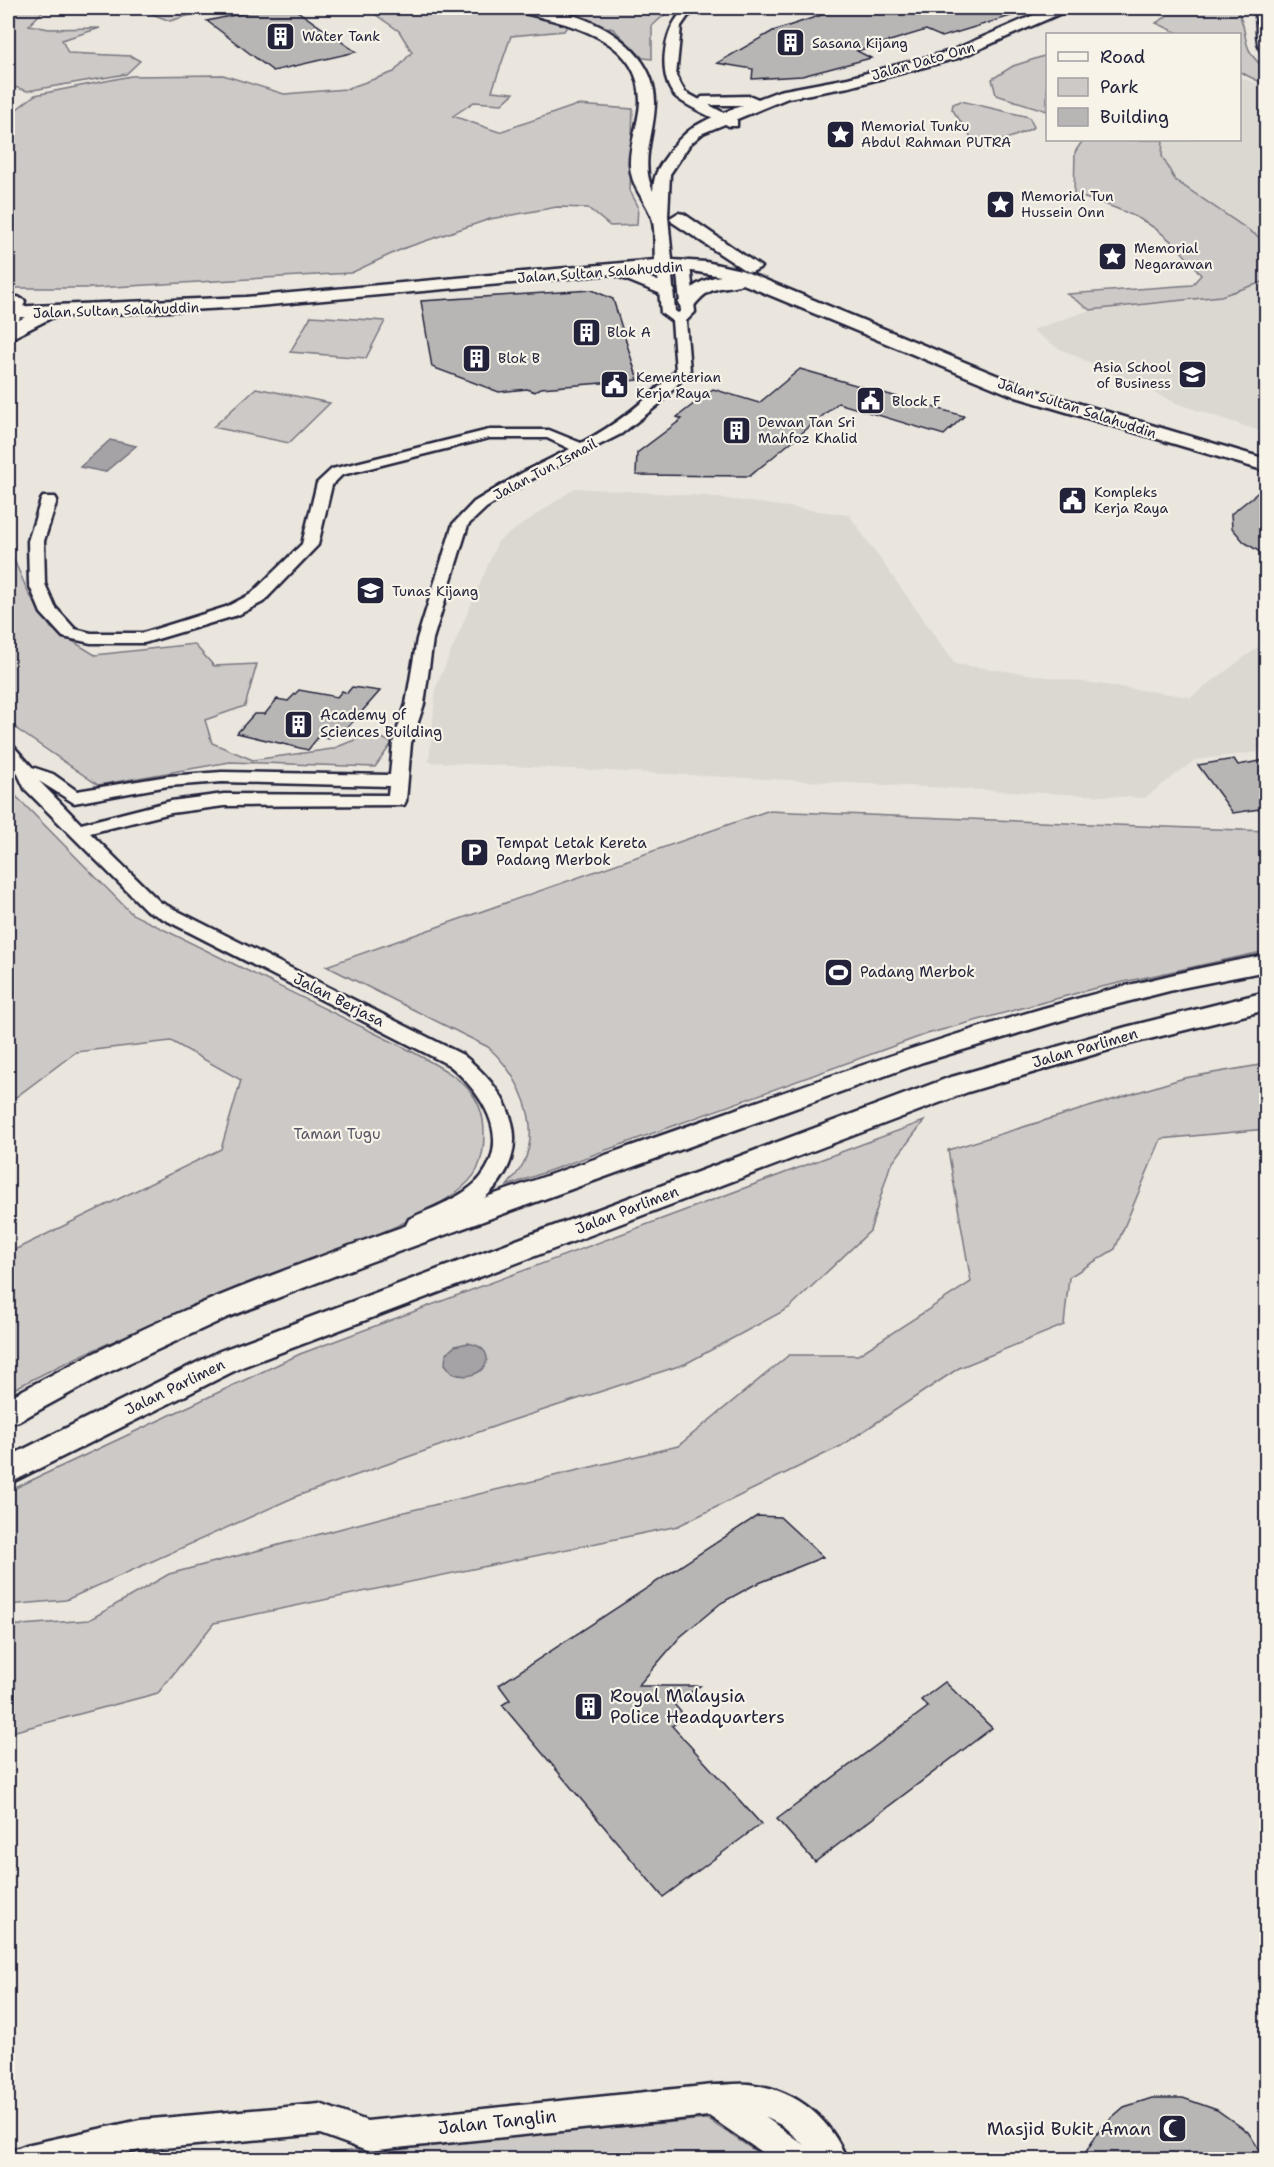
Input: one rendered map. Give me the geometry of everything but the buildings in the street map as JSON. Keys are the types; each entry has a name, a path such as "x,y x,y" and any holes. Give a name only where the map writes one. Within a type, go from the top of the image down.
{"street":[{"path":"520,8 591,27 614,38 627,48 637,62 648,90 644,134 639,146 639,183 661,224 644,246 593,266"},
{"path":"695,8 684,14 675,26 670,76 680,94 703,102 734,118"},
{"name":"Jalan Dato Onn","path":"734,118 764,100 805,88 849,82 956,54 1061,8"},
{"path":"1258,8 1264,18 1262,39 1266,48"},
{"name":"Jalan Dato Onn","path":"734,118 787,101 824,94 849,82"},
{"path":"703,102 734,103 764,100"},
{"path":"666,164 693,133 703,102"},
{"path":"644,134 663,137 693,133 734,118"},
{"path":"639,158 645,162 666,164 683,170 698,147 734,118"},
{"path":"644,134 652,153 666,164"},
{"name":"Jalan Tun Ismail","path":"666,164 660,184 668,313 683,311"},
{"name":"Jalan Tun Ismail","path":"74,827 171,807 224,800 397,801 402,743 415,704 424,639 461,524 480,505 527,476 616,431 653,402 683,371 679,198"},
{"path":"678,218 752,267"},
{"name":"Jalan Sultan Salahuddin","path":"682,251 767,289 1023,393 1266,465"},
{"name":"Jalan Sultan Salahuddin","path":"12,307 207,296 593,266 664,260 682,251 730,260 752,267 824,302 1045,390 1266,453"},
{"path":"593,266 632,275 666,291"},
{"name":"Jalan Sultan Salahuddin","path":"12,307 75,313 219,306 593,266"},
{"path":"683,311 696,290 715,282 742,280 767,289"},
{"path":"8,334 12,307"},
{"path":"8,334 20,325 35,319 75,313"},
{"path":"49,500 36,541 37,584 47,609 69,633 91,638 144,638 232,611 257,598 310,545 325,483 337,472 489,434 549,434 581,448"},
{"name":"Jalan Berjasa","path":"8,751 26,771 31,785 153,906 456,1059 490,1091 501,1114 504,1139 501,1159 487,1185 450,1209 360,1254"},
{"path":"26,771 47,777 68,795 108,793 168,781 222,777 399,781"},
{"path":"348,801 399,781"},
{"path":"74,827 84,806 108,793"},
{"path":"8,1412 94,1366 216,1310 360,1254 914,1056 1093,1002 1181,979 1266,963"},
{"name":"Jalan Parlimen","path":"8,1471 231,1359 958,1085 1126,1036 1266,1001"},
{"path":"713,2100 800,2160"},
{"name":"Jalan Tanglin","path":"26,2160 140,2135 320,2119 367,2136 713,2100 760,2100 795,2115 827,2147 832,2160"},
{"name":"Jalan Tanglin","path":"92,2160 140,2135"}],"shaded area":[{"path":"1241,77 1266,87 1266,242 1175,180 1162,156 1163,141 1241,141"},
{"name":"Asia School of Business","path":"1266,281 1266,433 1178,404 1056,347 1032,330 1090,310 1221,296"},
{"path":"110,440 136,446 105,472 80,467"},
{"path":"575,488 706,496 849,515 955,664 1191,697 1266,641 1266,751 1195,760 1145,798 429,762 436,687 498,541"},
{"path":"468,1343 485,1352 487,1359 485,1365 473,1375 463,1376 452,1373 445,1364 446,1354 455,1346"}],"green space":[{"path":"8,8 46,8 29,25 49,29 100,28 62,40 68,53 131,56 140,61 126,74 27,91 8,85"},
{"path":"137,8 214,8 170,21"},
{"path":"366,8 501,8 568,25 564,31 511,36 492,91 514,93 502,104 474,102 453,116 499,132 577,105 633,109 630,191 638,206 637,225 610,226 588,208 557,207 490,219 402,249 351,273 96,288 8,288 8,116 35,95 131,76 223,75 284,94 346,89 394,72 412,52 399,31"},
{"path":"535,8 672,8 652,26 652,59 643,58 613,29"},
{"path":"1155,8 1236,8 1251,54 1266,69 1266,85 1241,72 1241,33 1178,33 1156,23 1166,17 1163,12"},
{"path":"1046,55 1046,111 996,95 992,79 1013,66"},
{"path":"961,101 1029,117 1034,127 1006,139 975,143 952,109 953,104"},
{"path":"1082,141 1163,141 1162,156 1175,180 1266,242 1266,281 1221,296 1090,310 1067,294 1192,285 1201,275 1174,244 1146,222 1114,207 1074,195 1075,152"},
{"path":"311,316 385,321 366,358 290,352"},
{"path":"256,388 330,403 289,443 213,427"},
{"path":"8,560 14,560 29,594 51,628 95,655 194,644 214,666 257,664 245,706 205,720 212,743 253,760 332,749 372,733 392,743 375,767 230,762 98,785 18,730 8,719"},
{"name":"Taman Tugu","path":"8,788 132,914 413,1052 462,1083 478,1104 483,1118 484,1135 479,1166 465,1185 446,1200 393,1228 139,1330 69,1361 8,1392 8,1253 221,1149 241,1080 171,1041 76,1052 8,1103"},
{"name":"Padang Merbok","path":"767,811 1266,831 1266,951 1092,989 927,1034 507,1186 523,1164 530,1132 529,1116 518,1085 499,1058 488,1047 326,966"},
{"path":"1266,1064 1266,1129 1161,1139 1115,1249 1069,1277 1064,1325 959,1368 841,1446 678,1526 214,1623 158,1693 8,1733 8,1626 89,1620 169,1574 392,1515 678,1446 789,1355 858,1355 971,1282 948,1150 1184,1078"},
{"path":"924,1121 890,1166 870,1231 789,1308 685,1364 507,1422 297,1496 66,1600 8,1605 8,1493 13,1489 300,1354"},
{"path":"707,2119 767,2159 248,2160"}],"place":[{"name":"Water Tank","path":"281,36"},
{"name":"Sasana Kijang","path":"791,43"},
{"name":"Memorial Tunku Abdul Rahman PUTRA","path":"840,134"},
{"name":"Memorial Tun Hussein Onn","path":"1000,204"},
{"name":"Memorial Negarawan","path":"1113,256"},
{"name":"Blok A","path":"586,332"},
{"name":"Blok B","path":"477,358"},
{"name":"Asia School of Business","path":"1192,375"},
{"name":"Kementerian Kerja Raya","path":"615,385"},
{"name":"Block F","path":"871,401"},
{"name":"Dewan Tan Sri Mahfoz Khalid","path":"737,430"},
{"name":"Kompleks Kerja Raya","path":"1073,500"},
{"name":"Tunas Kijang","path":"371,591"},
{"name":"Academy of Sciences Building","path":"299,724"},
{"name":"Tempat Letak Kereta Padang Merbok","path":"475,852"},
{"name":"Padang Merbok","path":"839,972"},
{"name":"Royal Malaysia Police Headquarters","path":"589,1706"},
{"name":"Masjid Bukit Aman","path":"1172,2129"}]}
